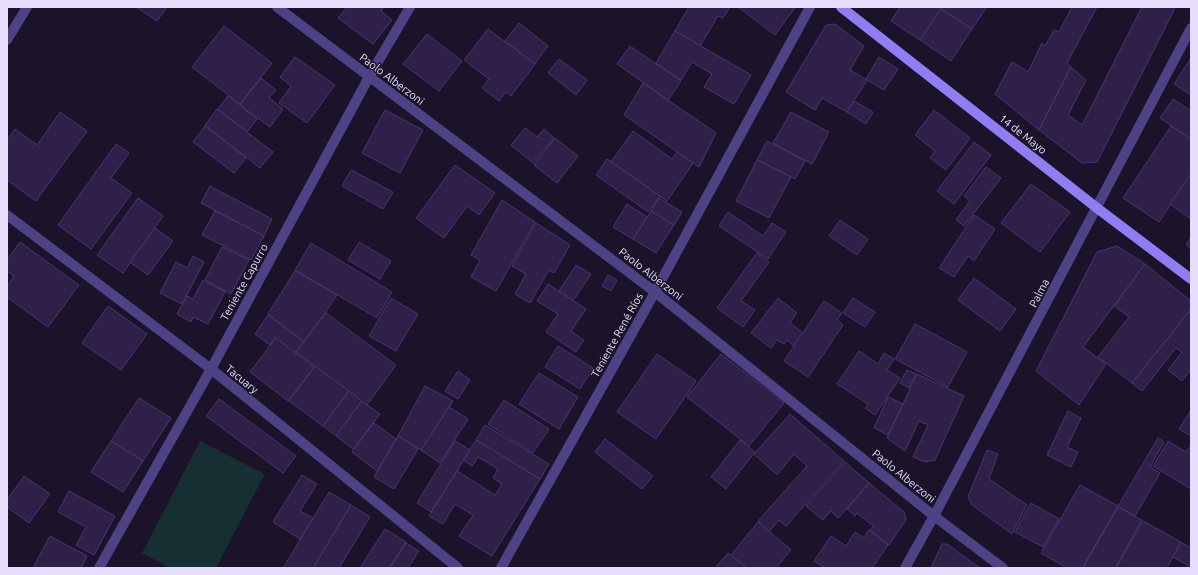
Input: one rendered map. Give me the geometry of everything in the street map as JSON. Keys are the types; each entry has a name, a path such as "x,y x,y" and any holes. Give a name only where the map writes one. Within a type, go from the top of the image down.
{"main road":[{"name":"14 de Mayo","path":"841,7 1097,208 1191,279"}],"street":[{"path":"7,40 27,7"},
{"name":"Paolo Alberzoni","path":"277,7 655,292 934,516 1003,568"},
{"name":"Teniente Capurro","path":"99,568 211,369 369,77 410,7"},
{"name":"Teniente René Ríos","path":"501,568 655,292 810,7"},
{"name":"Palma","path":"905,568 934,516 1191,28"},
{"name":"Tacuary","path":"7,215 211,369 458,568"}],"green space":[{"path":"200,441 265,474 216,568 170,568 142,553"}],"building":[{"path":"136,7 167,7 157,21"},
{"path":"347,7 384,7 381,11 392,20 373,44 338,18"},
{"path":"689,7 730,7 723,18 718,16 700,46 675,31"},
{"path":"738,7 794,7 794,9 775,35"},
{"path":"900,7 942,7 920,40 891,21"},
{"path":"942,7 987,7 972,29 941,9"},
{"path":"1072,7 1097,7 1067,63 1071,67 1039,130 995,94 1012,62 1028,72 1042,43 1045,46 1054,30 1059,32"},
{"path":"1142,7 1175,8 1097,162 1082,163 1039,130 1071,67 1086,80 1068,115 1082,125"},
{"path":"941,9 972,29 951,61 920,40"},
{"path":"519,23 548,46 535,64 505,41"},
{"path":"835,24 864,46 850,70 867,80 847,112 822,98 815,110 786,92 826,25"},
{"path":"224,26 272,63 240,104 192,67"},
{"path":"488,29 535,64 511,96 506,92 499,101 482,88 489,79 464,60"},
{"path":"675,31 751,75 734,104 704,87 712,74 692,62 681,80 656,63"},
{"path":"427,34 462,61 439,91 403,64"},
{"path":"630,46 681,81 668,100 617,64"},
{"path":"295,57 335,85 307,123 279,103 291,86 280,77"},
{"path":"879,57 898,69 884,90 866,79"},
{"path":"1191,58 1191,95 1174,84"},
{"path":"559,59 587,80 576,95 548,73"},
{"path":"261,78 276,90 269,98 283,109 270,127 240,105"},
{"path":"643,83 716,133 699,167 624,115"},
{"path":"228,96 257,119 247,132 218,109"},
{"path":"1173,99 1191,111 1191,139 1160,118"},
{"path":"854,101 873,112 866,124 847,112"},
{"path":"217,109 273,152 260,168 205,125"},
{"path":"385,110 423,130 400,173 362,153"},
{"path":"934,110 970,138 946,170 930,158 935,151 915,135"},
{"path":"60,112 87,131 36,201 7,180 7,140 15,129 37,145"},
{"path":"791,112 829,132 812,164 773,143"},
{"path":"205,126 246,158 234,173 193,142"},
{"path":"1171,126 1191,139 1191,174 1159,222 1123,198"},
{"path":"525,128 537,137 544,129 554,138 533,163 511,145"},
{"path":"633,131 672,159 677,152 693,163 667,201 611,162"},
{"path":"555,138 578,156 557,183 534,165"},
{"path":"767,141 805,161 795,179 757,160"},
{"path":"974,142 991,155 954,204 937,191"},
{"path":"116,144 129,153 111,178 132,193 91,249 58,225"},
{"path":"607,159 660,196 648,212 596,175"},
{"path":"757,160 791,177 769,218 736,201"},
{"path":"455,165 495,193 479,215 467,206 444,238 416,218"},
{"path":"986,167 1001,178 964,226 956,220 970,201 964,196"},
{"path":"351,170 393,192 383,209 342,186"},
{"path":"1191,174 1191,219 1170,204"},
{"path":"1031,184 1070,212 1040,252 1001,223"},
{"path":"210,186 272,219 264,236 201,203"},
{"path":"138,198 163,216 123,273 97,255"},
{"path":"659,198 682,212 674,225 651,211"},
{"path":"502,200 535,222 496,291 471,277 480,260 471,255"},
{"path":"627,204 647,217 633,239 613,227"},
{"path":"215,211 264,236 251,260 202,235"},
{"path":"651,211 674,225 656,253 633,239"},
{"path":"728,212 763,236 772,223 786,232 768,259 719,226"},
{"path":"974,215 995,229 974,261 968,256 954,277 939,268"},
{"path":"840,220 868,239 857,255 829,236"},
{"path":"536,223 570,245 554,273 549,270 530,303 515,294 526,274 512,266"},
{"path":"155,228 173,241 148,275 130,262"},
{"path":"1191,237 1191,249 1186,245"},
{"path":"20,242 79,285 48,327 7,297 7,286 14,276 7,271 7,260"},
{"path":"359,242 391,261 380,279 348,260"},
{"path":"311,243 392,292 377,318 295,270"},
{"path":"1117,246 1145,264 1083,347 1106,364 1079,405 1036,371 1097,252"},
{"path":"222,247 249,260 231,294 205,280"},
{"path":"757,253 769,262 741,301 755,310 743,327 717,308"},
{"path":"193,256 204,262 182,304 160,293 176,262 187,268"},
{"path":"1145,264 1191,301 1191,309 1132,383 1098,357 1129,317 1114,306"},
{"path":"576,265 591,274 573,301 559,291"},
{"path":"295,271 337,295 304,341 268,314"},
{"path":"608,275 617,280 611,291 602,286"},
{"path":"974,278 1016,309 1000,331 958,300"},
{"path":"203,280 225,292 208,324 193,317 191,322 177,314 187,296 193,299"},
{"path":"548,284 586,309 571,331 584,340 576,352 546,332 558,314 537,301"},
{"path":"391,298 418,314 396,351 369,336"},
{"path":"778,298 797,313 790,323 803,333 794,346 787,340 784,344 777,340 771,348 751,333"},
{"path":"853,298 875,312 865,327 843,313"},
{"path":"824,301 842,313 837,320 843,325 808,377 784,361"},
{"path":"108,306 147,334 121,370 82,343"},
{"path":"1191,309 1191,370 1182,381 1168,370 1182,352 1176,348 1142,391 1132,383"},
{"path":"326,313 396,365 367,405 296,352"},
{"path":"268,315 303,342 295,353 275,337 270,345 255,334"},
{"path":"915,324 967,352 948,387 895,359"},
{"path":"276,338 314,367 288,401 250,372"},
{"path":"558,346 593,368 580,389 545,367"},
{"path":"859,351 878,364 884,353 894,359 887,370 900,378 875,415 865,408 868,404 837,384"},
{"path":"657,354 696,381 656,439 617,412"},
{"path":"721,354 784,403 749,446 687,397"},
{"path":"315,366 349,391 323,426 289,401"},
{"path":"907,370 916,374 909,388 900,383"},
{"path":"458,371 470,380 458,399 445,391"},
{"path":"539,373 578,397 559,429 519,404"},
{"path":"917,374 964,396 935,460 925,462 913,457 928,425 919,421 905,451 887,438"},
{"path":"425,386 453,401 421,450 398,436"},
{"path":"349,391 362,401 336,436 323,426"},
{"path":"888,397 903,404 888,435 874,428"},
{"path":"139,398 171,418 143,461 111,441"},
{"path":"219,399 296,456 283,473 206,416"},
{"path":"504,400 549,429 533,453 488,424"},
{"path":"362,401 380,414 353,449 336,436"},
{"path":"449,407 468,419 440,463 421,450"},
{"path":"1191,410 1191,436 1179,429"},
{"path":"1068,411 1081,418 1067,447 1078,452 1071,467 1047,455"},
{"path":"790,414 844,461 786,526 779,520 769,532 758,521 807,466 794,454 777,475 754,454"},
{"path":"374,423 396,439 377,471 352,452"},
{"path":"485,425 549,464 540,479 476,440"},
{"path":"398,436 418,449 394,489 374,477"},
{"path":"1158,438 1164,442 1150,467 1160,473 1135,516 1118,506"},
{"path":"605,439 653,476 642,489 595,452"},
{"path":"476,440 540,479 492,556 459,536 473,515 455,504 443,524 429,516 457,471 495,495 502,484 493,478 498,469 478,457 472,466 463,460"},
{"path":"740,440 755,452 726,489 711,477"},
{"path":"111,441 143,461 123,492 91,472"},
{"path":"455,441 470,450 431,512 417,503"},
{"path":"1168,441 1186,452 1191,447 1191,489 1153,466"},
{"path":"987,450 998,454 989,479 1027,505 1012,534 972,505 968,497"},
{"path":"845,462 869,483 838,518 831,511 823,520 806,506"},
{"path":"302,475 317,484 300,511 313,518 300,539 273,522"},
{"path":"24,476 50,494 29,523 7,507 7,500"},
{"path":"869,483 904,512 906,520 889,545 870,530 873,526 857,513 855,516 847,509"},
{"path":"1080,485 1118,506 1082,568 1067,568 1041,553"},
{"path":"69,491 115,516 94,555 76,545 86,527 58,512"},
{"path":"329,492 351,505 313,568 283,568"},
{"path":"1031,503 1059,519 1043,547 1015,532"},
{"path":"351,505 370,517 339,568 313,568"},
{"path":"1118,507 1142,520 1115,568 1083,568"},
{"path":"1143,521 1181,542 1167,568 1116,568"},
{"path":"758,522 791,550 776,568 747,568 731,555"},
{"path":"385,529 406,542 389,568 360,568"},
{"path":"869,530 888,545 872,568 825,568 814,561 831,536 846,546 855,532 864,538"},
{"path":"50,536 87,556 81,568 38,568 34,566"},
{"path":"1181,542 1191,548 1191,567 1173,557"},
{"path":"406,543 419,551 408,568 390,568"},
{"path":"942,544 947,544 980,568 931,568"},
{"path":"728,553 731,555 747,568 715,568"}]}
